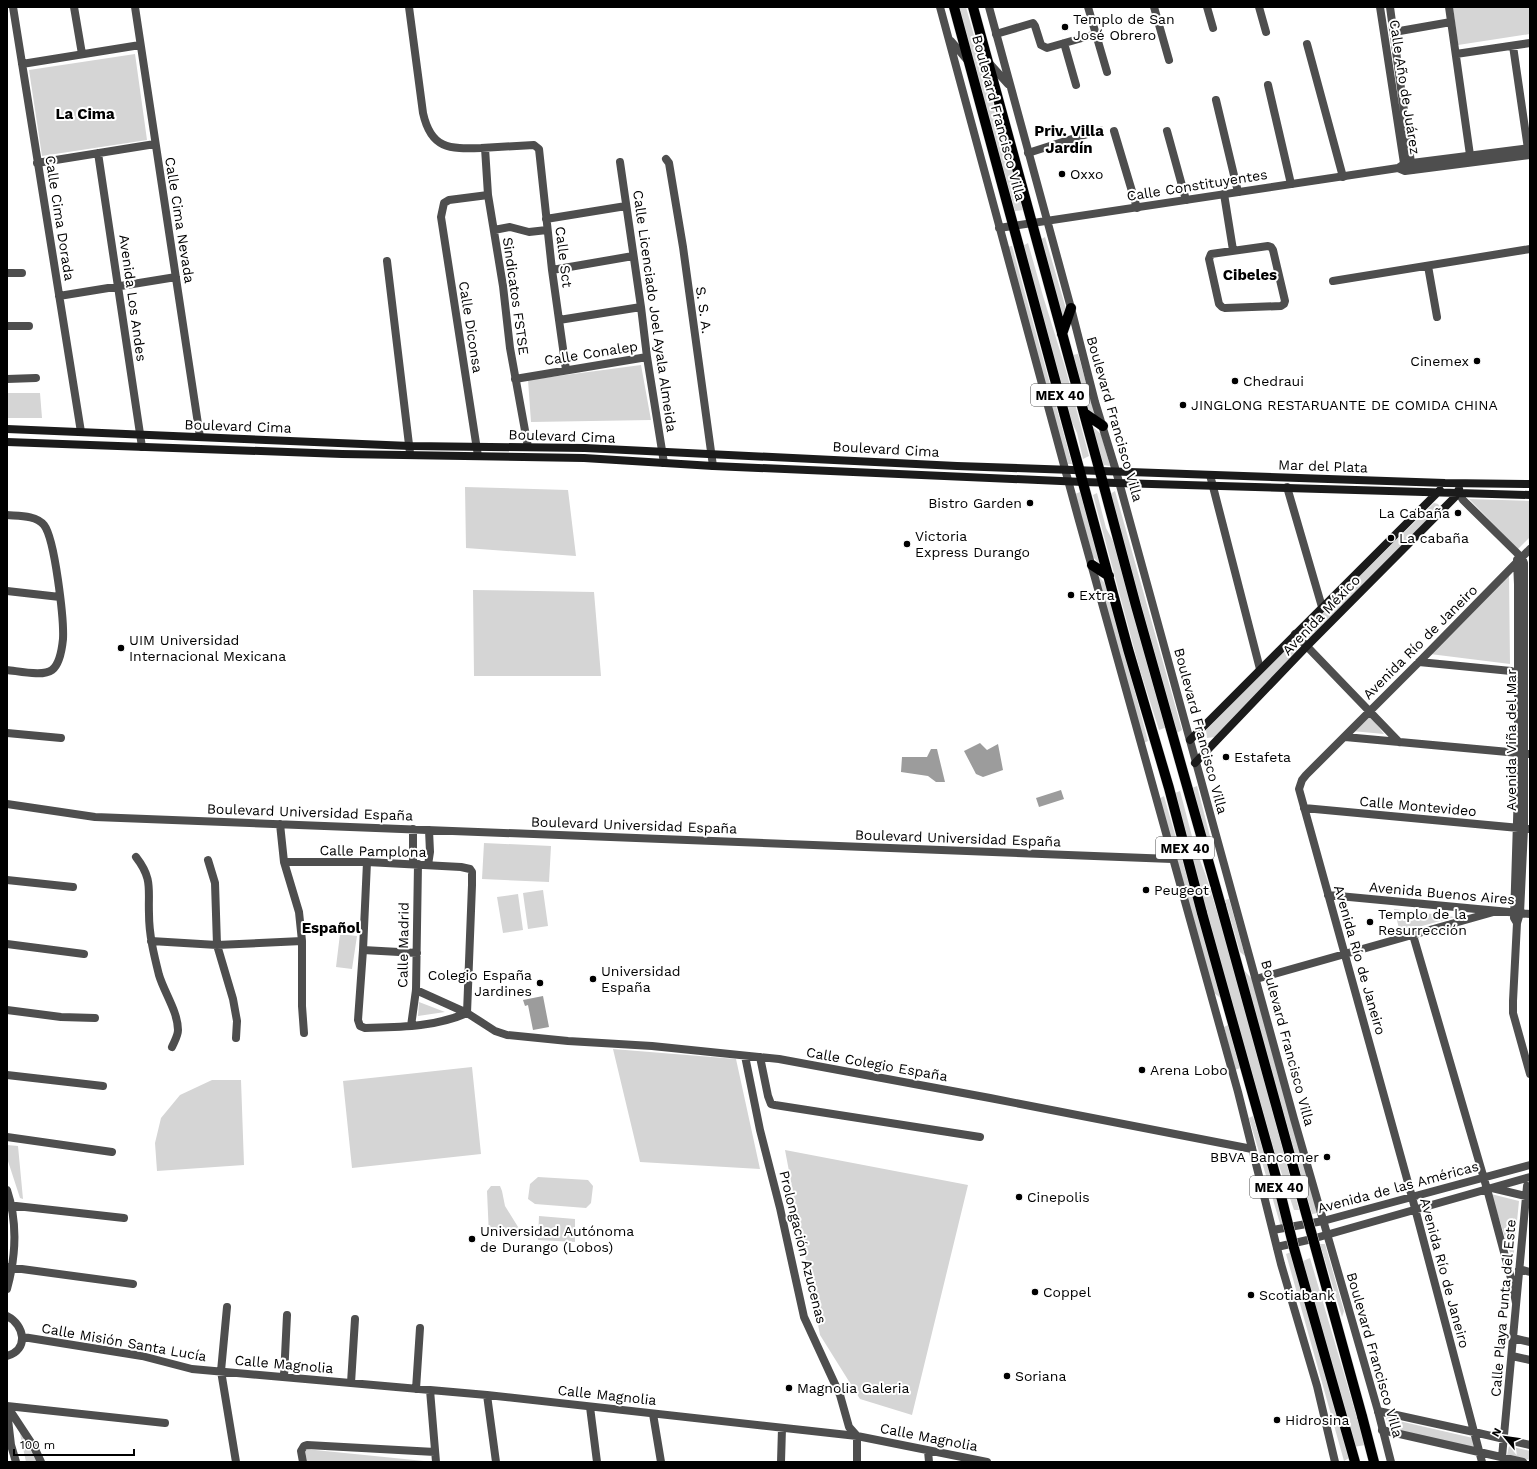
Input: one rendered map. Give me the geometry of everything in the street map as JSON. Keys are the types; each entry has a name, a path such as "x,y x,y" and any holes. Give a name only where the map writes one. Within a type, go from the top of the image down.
{"main road":[{"name":"Boulevard Francisco Villa","path":"954,7 1128,648 1169,788 1202,913 1279,1188 1294,1248 1355,1462"},
{"name":"Boulevard Francisco Villa","path":"973,7 1136,606 1221,906 1374,1462"},
{"path":"1062,334 1070,308"},
{"path":"1084,413 1103,426"},
{"name":"Boulevard Cima","path":"7,429 410,446 528,447 663,452 1116,471"},
{"name":"Boulevard Cima","path":"7,442 342,454 584,458 713,466 1083,482 1530,495"},
{"path":"342,454 343,443"},
{"name":"Mar del Plata","path":"1116,471 1445,483 1530,484"},
{"name":"Avenida México","path":"1190,740 1438,492 1445,483"},
{"name":"Avenida México","path":"1195,763 1455,497 1461,483"},
{"path":"1092,565 1109,576"}],"street":[{"name":"Calle Cima Dorada","path":"13,7 81,432"},
{"path":"74,7 82,54"},
{"name":"Calle Cima Nevada","path":"135,7 200,437"},
{"path":"409,7 423,113 428,129 438,141 444,145 457,149 485,148"},
{"name":"Boulevard Francisco Villa","path":"940,7 1068,481 1238,1092 1277,1247 1317,1386 1335,1462"},
{"name":"Boulevard Francisco Villa","path":"989,7 1095,402 1116,471 1195,763 1326,1234 1378,1411 1390,1462"},
{"path":"1088,7 1106,72"},
{"path":"1154,7 1170,60"},
{"path":"1207,7 1213,28"},
{"path":"1260,7 1266,32"},
{"name":"Calle Año de Juárez","path":"1380,7 1406,168"},
{"name":"Calle Año de Juárez","path":"1390,7 1394,32 1406,168"},
{"path":"1449,7 1470,156"},
{"path":"1394,32 1451,22"},
{"path":"996,34 1031,23 1035,26 1041,46 1047,48 1096,34"},
{"path":"949,39 970,63"},
{"path":"1064,43 1076,85"},
{"path":"1456,54 1530,43"},
{"path":"1308,44 1343,177"},
{"path":"22,64 140,45"},
{"path":"1513,46 1529,151"},
{"path":"989,63 1010,86"},
{"path":"1268,85 1291,184"},
{"path":"1216,100 1238,192"},
{"path":"1028,153 1100,130"},
{"path":"1114,131 1137,208"},
{"path":"1167,131 1186,200"},
{"path":"38,163 155,144"},
{"name":"Calle Sct","path":"485,148 534,145 541,154 547,230 566,370"},
{"name":"Sindicatos FSTSE","path":"485,148 488,195 503,286 506,320 515,379 528,447"},
{"name":"Calle Constituyentes","path":"1406,168 1470,156 1529,151"},
{"name":"Calle Constituyentes","path":"999,228 1291,184 1529,151"},
{"name":"Avenida Los Andes","path":"98,153 142,447"},
{"name":"S. S. A.","path":"666,159 668,163 683,247 713,466"},
{"name":"Calle Licenciado Joel Ayala Almeida","path":"620,162 641,307 646,357 664,463"},
{"path":"1224,194 1233,250"},
{"name":"Calle Diconsa","path":"478,456 440,217 444,203 449,200 488,195"},
{"path":"546,219 626,206"},
{"path":"494,230 510,227 530,232 547,230"},
{"path":"1271,246 1274,250 1285,300 1284,304 1281,306 1225,308 1219,304 1210,256 1212,254 1233,250 1271,246"},
{"path":"1333,280 1530,249"},
{"path":"552,270 633,256"},
{"path":"387,261 411,455"},
{"path":"1428,266 1437,317"},
{"path":"7,273 22,273"},
{"path":"59,296 176,277"},
{"path":"559,320 641,307"},
{"path":"7,326 29,326"},
{"name":"Calle Conalep","path":"515,379 646,357"},
{"path":"7,379 36,378"},
{"path":"1210,475 1260,669"},
{"path":"1287,488 1322,607"},
{"path":"1458,492 1463,500 1518,558"},
{"path":"7,514 38,519 50,537 60,597 63,627 61,650 56,666 53,670 44,674 7,670"},
{"name":"Avenida Río de Janeiro","path":"1482,1462 1412,1197 1299,789 1302,780 1419,662 1518,558 1530,549"},
{"name":"Avenida Viña del Mar","path":"1518,558 1524,563 1528,584 1523,672"},
{"name":"Avenida Viña del Mar","path":"1518,558 1523,672 1524,829 1517,913 1514,918 1517,923 1513,1008 1530,1074"},
{"path":"7,591 60,597"},
{"path":"1295,634 1399,742"},
{"path":"1419,662 1523,672"},
{"path":"7,733 61,738"},
{"path":"1345,737 1524,753"},
{"name":"Boulevard Universidad España","path":"7,804 95,817 1172,859"},
{"name":"Calle Montevideo","path":"1304,808 1524,829"},
{"path":"280,824 284,862 299,912 302,941 302,1006 304,1033"},
{"name":"Calle Madrid","path":"411,1026 416,990 417,953 413,829"},
{"path":"428,864 430,852 429,830"},
{"path":"136,857 147,875 149,883 151,941 160,976 176,1019 178,1030 172,1047"},
{"path":"208,860 215,884 217,945 233,999 237,1021 236,1038"},
{"name":"Calle Pamplona","path":"284,862 428,864 461,867 471,870 472,878 467,1013"},
{"path":"367,862 364,950 358,1020 360,1026 365,1028 411,1026 450,1020 467,1013"},
{"path":"7,880 73,887"},
{"name":"Avenida Buenos Aires","path":"1328,895 1530,914"},
{"path":"1256,979 1413,936 1497,911"},
{"path":"1413,936 1483,1177 1489,1189 1516,1303"},
{"path":"151,941 217,945 302,941"},
{"path":"7,944 84,954"},
{"path":"364,950 417,953"},
{"name":"Calle Colegio España","path":"416,990 467,1013 495,1031 507,1035 568,1041 652,1046 760,1057 982,1097 1252,1149"},
{"path":"7,1010 61,1017 95,1018"},
{"name":"Prolongación Azucenas","path":"745,1056 760,1130 780,1208 804,1317 840,1395 849,1427 856,1436"},
{"path":"760,1057 771,1104 980,1137"},
{"path":"7,1075 103,1086"},
{"path":"7,1137 112,1152"},
{"name":"Avenida de las Américas","path":"1273,1230 1323,1221 1530,1165"},
{"name":"Avenida de las Américas","path":"1277,1247 1530,1177"},
{"path":"1512,1182 1528,1186"},
{"name":"Calle Playa Punta del Este","path":"1502,1457 1528,1186"},
{"path":"1489,1189 1528,1197"},
{"path":"7,1190 15,1239 7,1289"},
{"path":"10,1205 124,1218"},
{"path":"10,1268 134,1284"},
{"path":"1519,1269 1530,1272"},
{"path":"227,1307 221,1371 236,1462"},
{"path":"284,1377 287,1315"},
{"path":"7,1316 15,1320 20,1326 23,1337 16,1351 7,1356"},
{"path":"352,1383 355,1319"},
{"path":"416,1388 420,1328"},
{"name":"Calle Misión Santa Lucía","path":"23,1337 142,1356 192,1369 221,1371"},
{"path":"1514,1338 1530,1342"},
{"path":"1512,1356 1530,1360"},
{"name":"Calle Magnolia","path":"221,1371 487,1395 856,1436 987,1462"},
{"path":"430,1390 436,1462"},
{"path":"487,1395 496,1462"},
{"path":"7,1406 164,1422"},
{"path":"7,1406 34,1447 41,1462"},
{"path":"590,1406 597,1462"},
{"path":"7,1411 11,1445 16,1462"},
{"path":"1378,1411 1530,1445"},
{"path":"653,1414 661,1462"},
{"path":"781,1462 782,1428"},
{"path":"1382,1430 1523,1462"},
{"path":"856,1436 858,1462"},
{"path":"303,1462 302,1448 307,1445 435,1452"},
{"path":"928,1450 929,1462"}],"shaded area":[{"path":"958,7 966,7 1023,210 1015,211"},
{"path":"1453,7 1530,7 1530,34 1458,45"},
{"path":"135,54 147,140 42,156 29,70"},
{"path":"1045,237 1066,309 1062,320 1040,240"},
{"path":"1028,243 1065,367 1089,456 1083,459 1077,433 1068,414 1019,248"},
{"path":"1012,246 1072,464 1067,464 1006,247"},
{"path":"1078,354 1096,418 1089,412 1072,355"},
{"path":"641,365 651,420 531,422 528,380"},
{"path":"7,393 40,393 42,418 7,418"},
{"path":"1093,427 1101,434 1110,466 1103,465"},
{"path":"465,487 568,490 576,556 466,548"},
{"path":"1115,491 1182,730 1177,733 1110,494"},
{"path":"1080,492 1102,567 1093,557 1075,494"},
{"path":"1097,493 1106,528 1113,541 1123,569 1167,727 1159,730 1139,667 1093,495"},
{"path":"1469,499 1530,501 1530,537 1518,549"},
{"path":"1434,503 1438,504 1440,507 1312,636 1309,638 1305,637 1305,630"},
{"path":"1097,574 1107,586 1148,741 1144,743"},
{"path":"1509,575 1510,664 1430,654"},
{"path":"473,590 594,592 601,676 474,676"},
{"path":"1290,644 1297,646 1297,652 1215,737 1207,738 1206,730"},
{"path":"1369,714 1384,734 1352,731"},
{"path":"980,743 987,750 998,744 1003,770 983,777 976,774 964,751"},
{"path":"931,749 937,749 945,782 936,782 928,776 901,772 902,757 927,757"},
{"path":"1197,786 1212,844 1210,855 1192,788"},
{"path":"1061,790 1064,799 1039,807 1036,798"},
{"path":"1180,791 1194,844 1206,876 1231,957 1299,1210 1294,1210 1275,1154 1173,794"},
{"path":"1164,796 1222,999 1214,993 1157,800"},
{"path":"484,843 551,846 549,882 482,879"},
{"path":"543,890 548,926 528,929 523,893"},
{"path":"518,894 523,930 503,933 497,897"},
{"path":"1229,899 1245,956 1240,952 1225,900"},
{"path":"1394,909 1455,917 1400,932"},
{"path":"340,934 357,936 352,969 336,967"},
{"path":"1243,969 1252,979 1318,1213 1312,1214"},
{"path":"543,996 549,1027 533,1030 528,1005 525,1006 523,1000"},
{"path":"419,1002 445,1012 418,1016"},
{"path":"1228,1025 1240,1068 1235,1070 1224,1027"},
{"path":"613,1049 736,1059 760,1169 640,1162"},
{"path":"472,1067 481,1154 352,1168 343,1081"},
{"path":"212,1080 241,1080 244,1165 157,1171 155,1143 161,1118 180,1095"},
{"path":"1253,1116 1285,1225 1281,1227 1249,1118"},
{"path":"7,1145 18,1146 23,1199 20,1198 7,1158"},
{"path":"785,1150 968,1185 912,1415 860,1399 820,1335"},
{"path":"538,1177 588,1180 593,1186 591,1203 586,1208 535,1204 528,1199 530,1184"},
{"path":"491,1186 500,1186 505,1206 523,1235 489,1236 487,1191"},
{"path":"1491,1194 1519,1201 1513,1262"},
{"path":"539,1216 575,1219 575,1242 538,1240"},
{"path":"1320,1244 1325,1244 1344,1311 1342,1317"},
{"path":"1291,1252 1349,1458 1344,1461 1286,1254"},
{"path":"1310,1258 1365,1445 1354,1447 1303,1261"},
{"path":"1386,1418 1473,1438 1475,1448 1389,1428"},
{"path":"19,1429 37,1462 26,1462"},
{"path":"1509,1446 1530,1451 1530,1460 1507,1455"},
{"path":"305,1449 424,1461 425,1462 307,1462"}],"place":[{"name":"Templo de San José Obrero","path":"1065,27"},
{"name":"Oxxo","path":"1062,174"},
{"name":"Cinemex","path":"1477,361"},
{"name":"Chedraui","path":"1235,381"},
{"name":"JINGLONG RESTARUANTE DE COMIDA CHINA","path":"1183,405"},
{"name":"Bistro Garden","path":"1030,503"},
{"name":"La Cabaña","path":"1458,513"},
{"name":"La cabaña","path":"1391,538"},
{"name":"Victoria Express Durango","path":"907,544"},
{"name":"Extra","path":"1071,595"},
{"name":"UIM Universidad Internacional Mexicana","path":"121,648"},
{"name":"Estafeta","path":"1226,757"},
{"name":"Peugeot","path":"1146,890"},
{"name":"Templo de la Resurrección","path":"1370,922"},
{"name":"Universidad España","path":"593,979"},
{"name":"Colegio España Jardines","path":"540,983"},
{"name":"Arena Lobo","path":"1142,1070"},
{"name":"BBVA Bancomer","path":"1327,1157"},
{"name":"Cinepolis","path":"1019,1197"},
{"name":"Universidad Autónoma de Durango (Lobos)","path":"472,1239"},
{"name":"Coppel","path":"1035,1292"},
{"name":"Scotiabank","path":"1251,1295"},
{"name":"Soriana","path":"1007,1376"},
{"name":"Magnolia Galeria","path":"789,1388"},
{"name":"Hidrosina","path":"1277,1420"}],"district":[{"name":"La Cima","path":"85,114"},
{"name":"Priv. Villa Jardín","path":"1069,140"},
{"name":"Cibeles","path":"1250,275"},
{"name":"Español","path":"331,928"}]}
